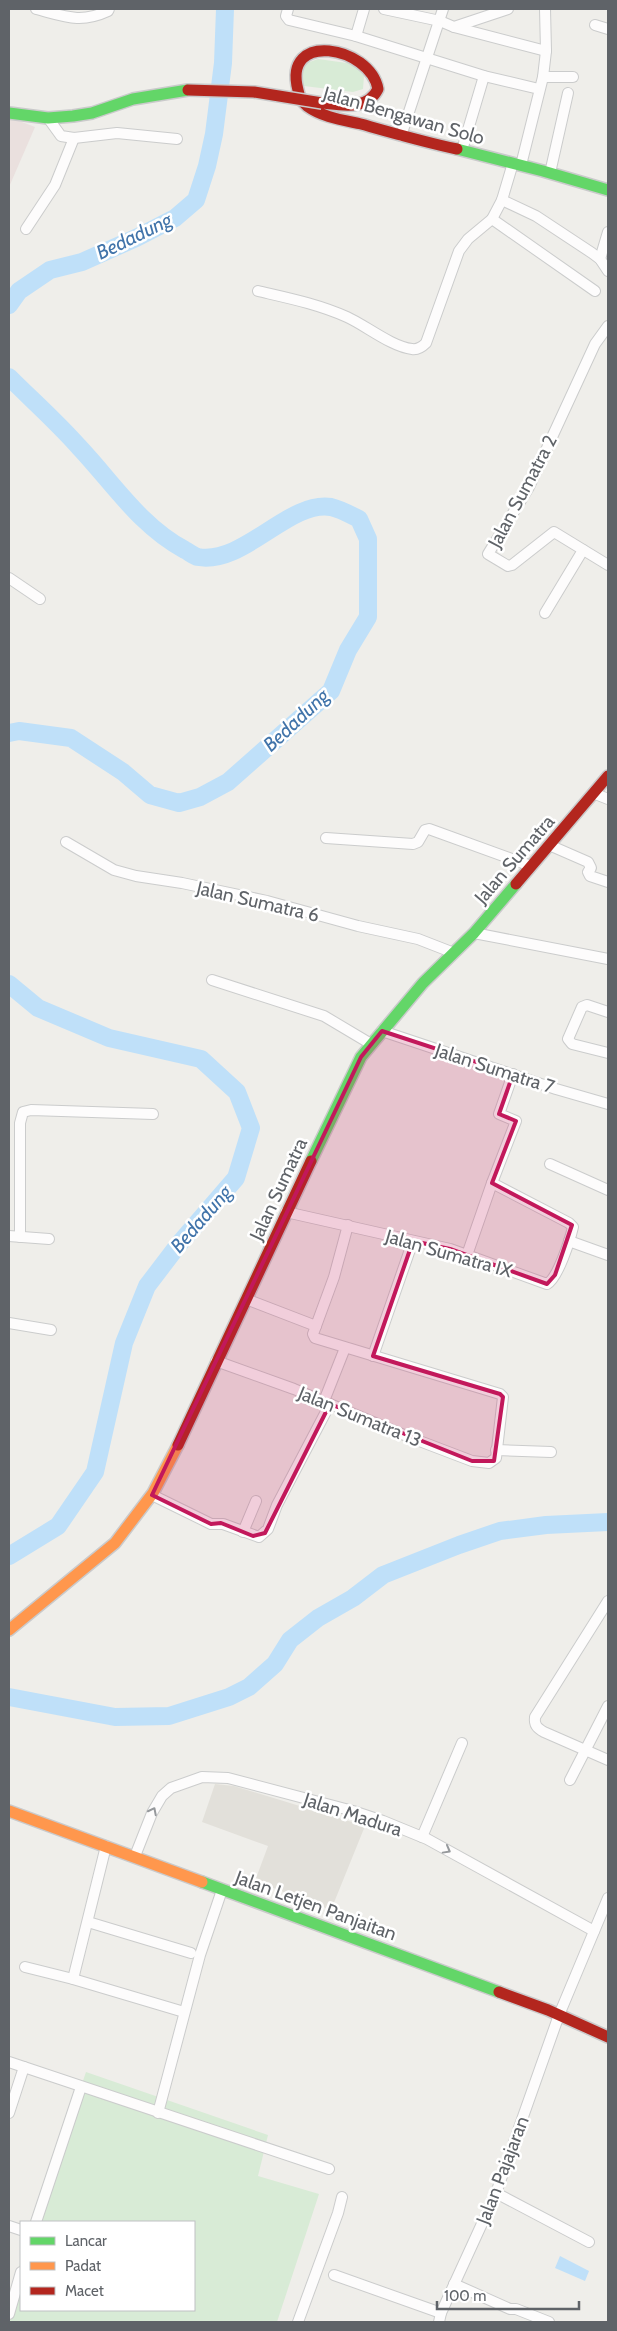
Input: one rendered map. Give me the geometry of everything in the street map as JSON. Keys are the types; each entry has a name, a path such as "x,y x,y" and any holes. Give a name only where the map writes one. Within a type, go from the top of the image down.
{"main road":[{"name":"Jalan Bengawan Solo","path":"48,118 92,113 133,99 188,90 254,92 322,102 366,103 376,94 378,89 373,73 355,58 320,50 309,53 300,61 296,68 296,81 302,100 319,112 401,136 517,164 608,190"},
{"path":"9,113 48,118"},
{"name":"Jalan Sumatra","path":"9,1630 115,1543 152,1495 184,1433 352,1073 371,1044 424,983 474,932 608,776"},
{"name":"Jalan Letjen Panjaitan","path":"9,1811 135,1856 558,2015 608,2037"}],"street":[{"path":"36,9 75,19 93,18 108,12 109,9"},
{"path":"288,9 286,16 290,20 356,36 484,76 539,89"},
{"path":"356,36 364,9"},
{"path":"384,9 440,21 454,27 546,52"},
{"path":"401,136 443,9"},
{"path":"454,27 508,9"},
{"path":"258,291 324,307 350,318 379,336 412,349 420,348 426,343 459,251 468,238 492,219 517,164 543,78 546,52 545,9"},
{"path":"595,25 608,28"},
{"path":"462,150 484,76"},
{"path":"543,78 573,77"},
{"path":"550,173 568,93"},
{"path":"48,118 61,136 74,138 117,133 177,139"},
{"path":"26,229 55,184 74,138"},
{"path":"502,200 536,216 600,259 608,271"},
{"path":"492,219 595,291"},
{"path":"600,259 608,232"},
{"name":"Jalan Sumatra 2","path":"608,326 595,344 529,487 488,554 508,566 512,565 554,532 608,565"},
{"path":"545,613 582,550"},
{"path":"9,578 40,599"},
{"path":"593,793 608,799"},
{"path":"326,838 413,844 418,842 425,830 429,829 531,866"},
{"name":"Jalan Sumatra 6","path":"66,842 114,870 267,901 358,926 418,939 454,952"},
{"path":"549,844 588,862 590,864 590,876 608,882"},
{"path":"474,932 608,959"},
{"path":"212,980 324,1016 371,1044"},
{"path":"608,1012 587,1005 582,1007 568,1039 572,1044 608,1053"},
{"name":"Jalan Sumatra 7","path":"382,1031 608,1104"},
{"path":"467,1255 516,1121 499,1114 513,1074"},
{"path":"20,1237 20,1123 23,1112 31,1110 153,1114"},
{"path":"550,1164 608,1190"},
{"name":"Jalan Sumatra IX","path":"286,1212 348,1225 467,1255 548,1284 569,1242 572,1225 492,1183"},
{"path":"348,1225 334,1277 313,1334 315,1338 500,1394 504,1397 496,1450 551,1452"},
{"path":"9,1236 49,1239"},
{"path":"373,1356 413,1241"},
{"path":"569,1242 608,1255"},
{"path":"246,1299 316,1326"},
{"path":"9,1323 51,1330"},
{"path":"152,1495 211,1524 223,1524 259,1537 265,1533 327,1403 346,1348"},
{"name":"Jalan Sumatra 13","path":"216,1361 472,1461 492,1462 496,1458 496,1450"},
{"path":"243,1532 256,1501"},
{"path":"608,1601 535,1717 534,1722 538,1728 608,1760"},
{"path":"570,1780 608,1706"},
{"path":"422,1837 462,1743"},
{"name":"Jalan Madura","path":"135,1856 152,1813 162,1796 179,1783 211,1776 228,1778 353,1811 422,1837 594,1931"},
{"path":"73,1979 106,1846"},
{"path":"158,2113 184,2012 222,1890"},
{"name":"Jalan Pajajaran","path":"440,2317 496,2193 558,2015 607,1904"},
{"path":"88,1922 191,1953"},
{"path":"25,1967 73,1979 184,2012"},
{"path":"9,2062 329,2169"},
{"path":"9,2113 24,2067"},
{"path":"36,2221 81,2087"},
{"path":"496,2193 589,2242"},
{"path":"298,2322 338,2214 342,2197"},
{"path":"334,2275 440,2317"},
{"path":"9,2314 20,2276"},
{"path":"454,2284 510,2309 516,2309 549,2322"}],"highlighted area":[{"path":"382,1031 513,1074 499,1114 516,1121 492,1183 572,1225 555,1275 547,1284 450,1249 413,1241 373,1356 500,1394 503,1397 494,1461 472,1461 330,1404 265,1533 253,1536 221,1523 211,1524 152,1495 361,1057"}],"shaded area":[{"path":"9,117 35,127 9,187"},
{"path":"215,1784 234,1786 365,1826 331,1910 255,1881 268,1846 202,1822"}],"green space":[{"path":"318,59 354,64 364,76 363,89 353,92 304,86 298,80 304,64"},
{"path":"86,2072 268,2135 258,2176 319,2194 277,2322 9,2322 9,2298 20,2264 20,2311 195,2311 195,2221 35,2221"}],"water":[{"path":"560,2256 589,2271 585,2281 555,2268"}],"waterway":[{"name":"Bedadung","path":"9,305 19,291 50,270 82,262 136,238 175,218 196,200 207,166 214,134 223,63 225,9"},
{"name":"Bedadung","path":"9,377 71,438 128,503 154,529 198,557 215,557 232,552 299,513 315,507 331,507 359,519 368,539 368,617 348,650 331,691 228,782 200,797 179,803 150,795 123,772 71,738 19,731 9,733"},
{"name":"Bedadung","path":"9,984 38,1008 109,1038 201,1059 237,1092 251,1128 236,1178 179,1244 147,1286 124,1343 95,1472 58,1526 9,1556"},
{"path":"9,1697 115,1717 169,1716 229,1697 249,1687 275,1664 290,1640 318,1618 353,1598 383,1575 500,1531 546,1525 608,1522"}],"traffic: fast":[{"path":"9,113 48,118 73,116 92,113 133,99 188,90"},
{"path":"457,149 608,190"},
{"path":"311,1161 361,1057 423,983 474,933 516,884"},
{"path":"202,1882 499,1992"}],"traffic: slow":[{"path":"9,1630 115,1543 153,1493 178,1445"},
{"path":"9,1811 202,1882"}],"traffic: jam":[{"path":"322,103 361,104 373,96 378,89 372,74 360,63 345,55 329,51 314,52 303,58 297,71 298,90 301,99 307,106 333,118 457,149"},
{"path":"188,90 254,92 322,103"},
{"path":"516,884 608,776"},
{"path":"178,1445 311,1161"},
{"path":"499,1992 548,2010 608,2037"}]}
